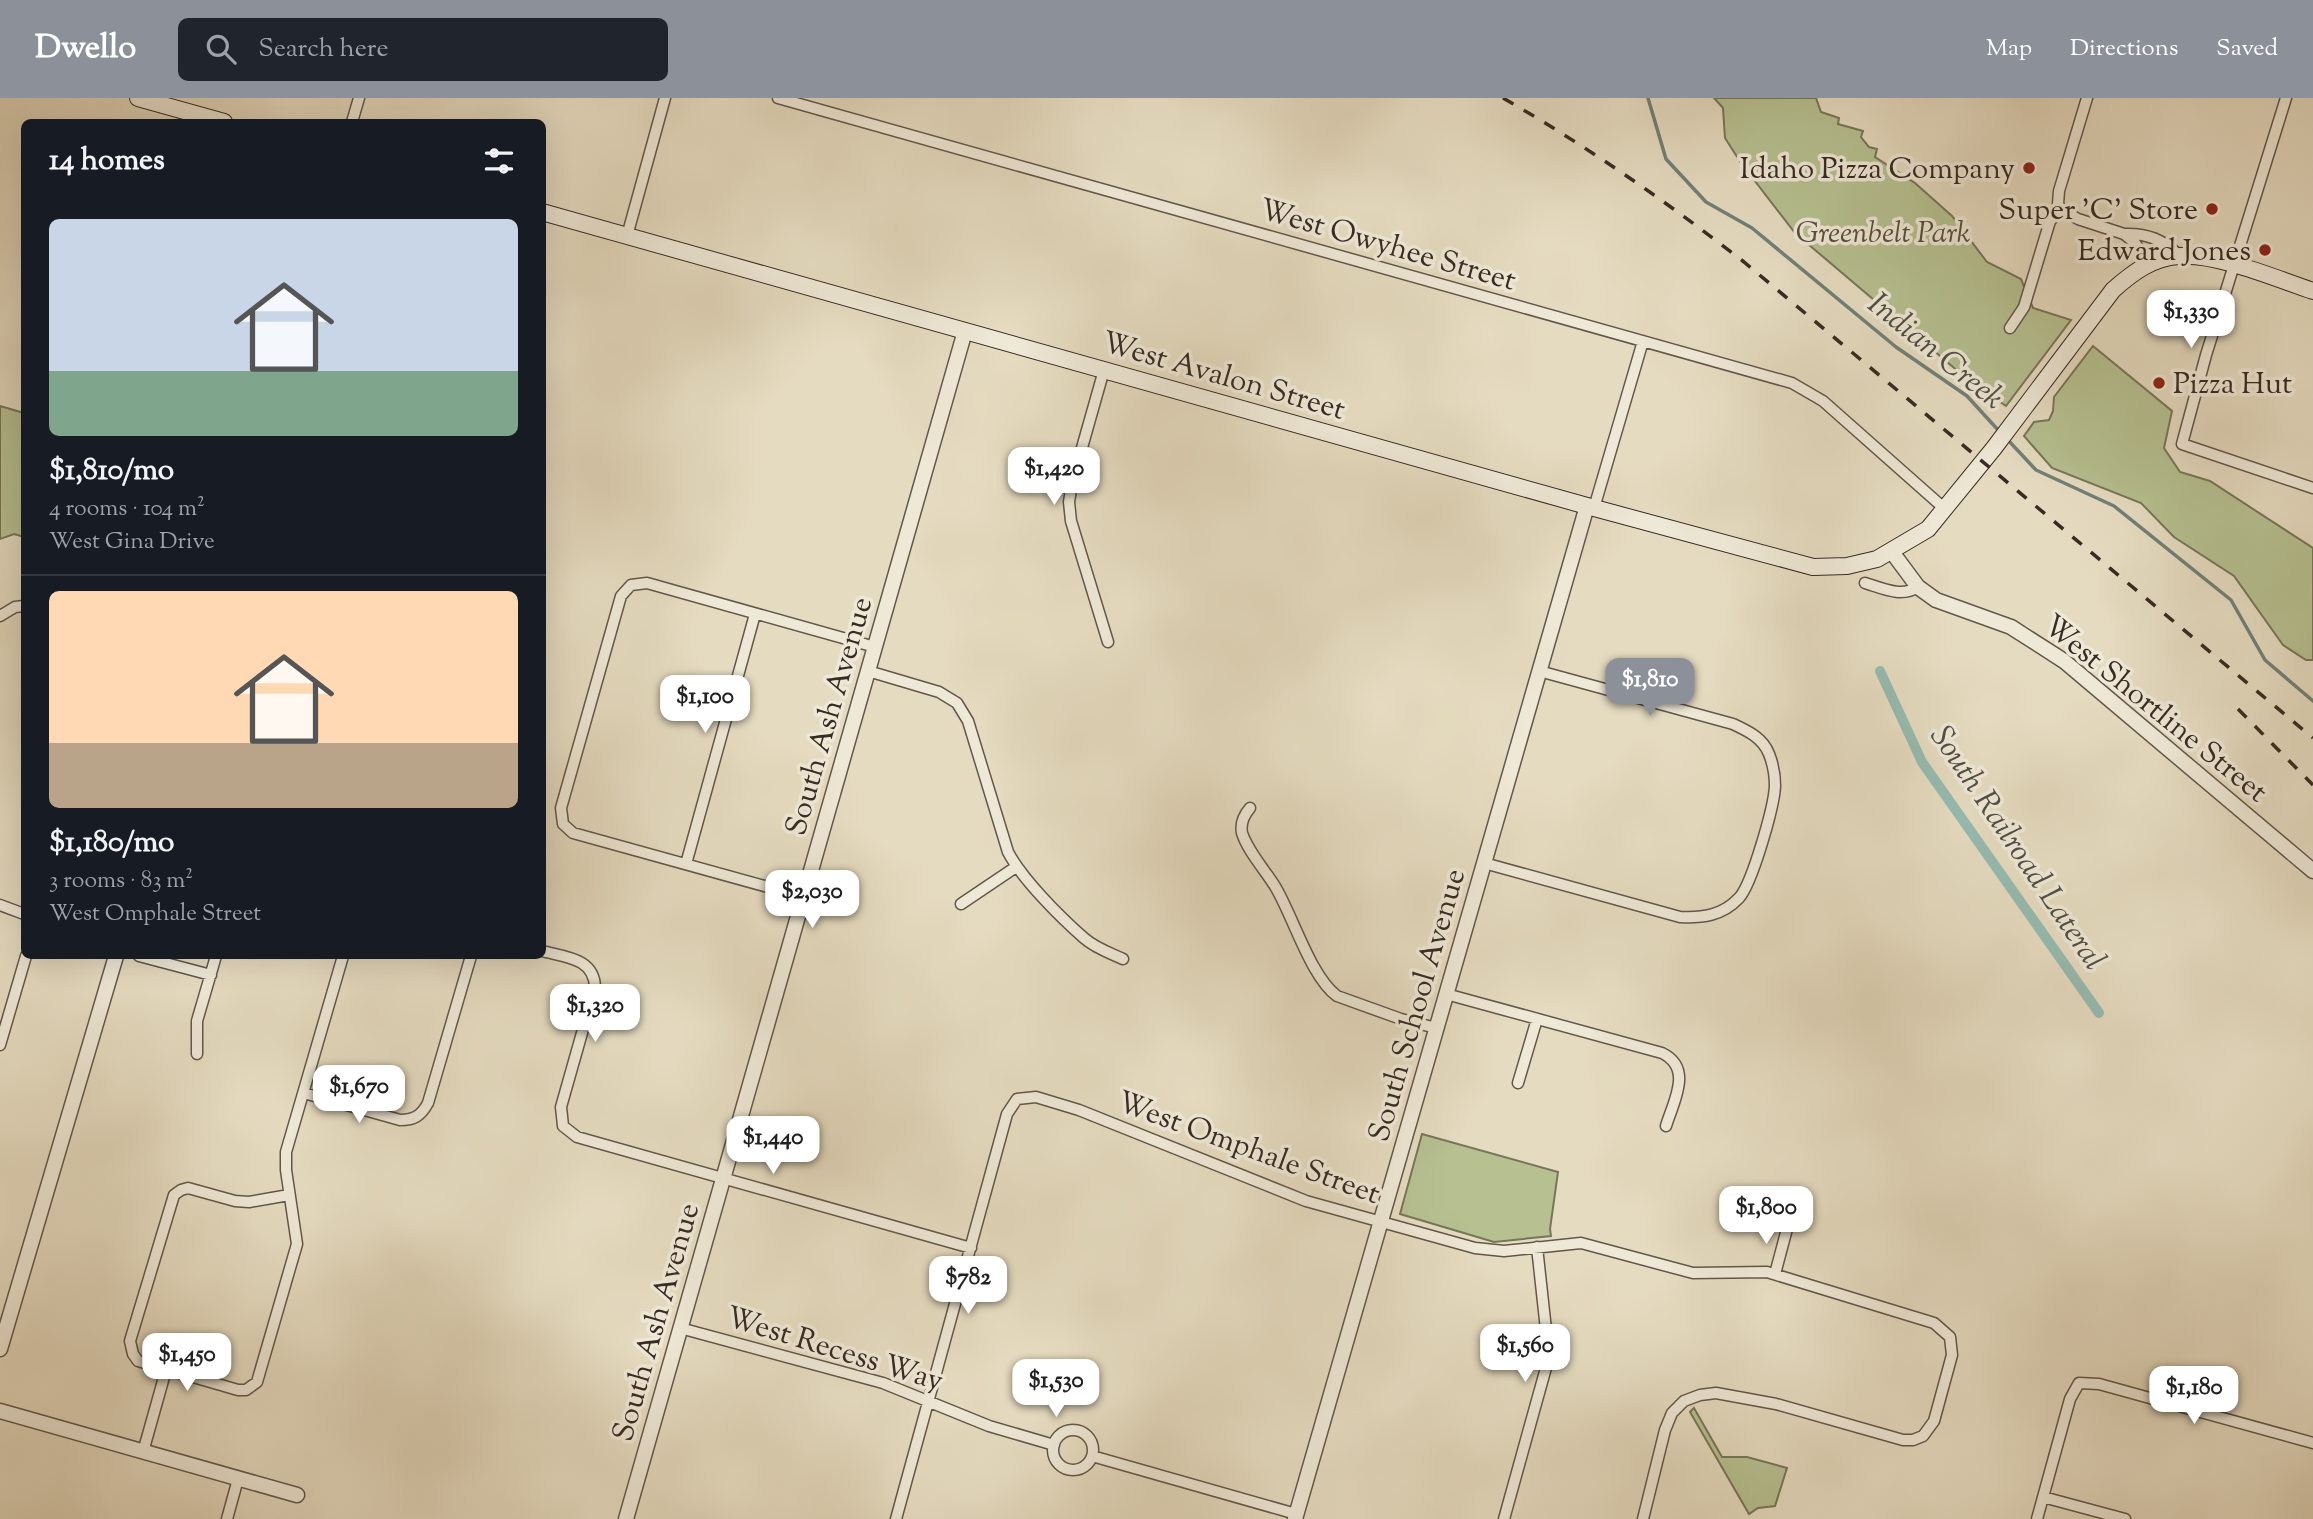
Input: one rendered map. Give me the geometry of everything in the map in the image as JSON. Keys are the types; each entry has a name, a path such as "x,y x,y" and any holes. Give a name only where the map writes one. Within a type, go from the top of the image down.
{"main road":[{"path":"138,98 213,119"},
{"name":"West Avalon Street","path":"546,213 1590,507 1813,567 1847,566 1877,559 1928,529 1994,449 2113,290 2131,274 2149,264 2180,256"},
{"path":"2180,256 2201,257 2233,265 2313,291"}],"street":[{"path":"353,119 359,98"},
{"path":"627,236 665,98"},
{"name":"West Owyhee Street","path":"778,98 1792,383 1823,401 1945,509"},
{"path":"2087,98 2059,191 2058,204 2061,209 2078,219 2124,234 2140,233 2164,241 2180,256"},
{"path":"2286,98 2233,265 2182,444 2313,488"},
{"path":"2010,328 2024,307 2050,220 2061,209"},
{"path":"2124,234 2143,253 2149,264"},
{"name":"South Ash Avenue","path":"626,1519 965,331"},
{"path":"1590,507 1643,341"},
{"path":"1104,370 1069,502 1073,528 1108,642"},
{"name":"South School Avenue","path":"1295,1516 1539,671 1590,507"},
{"name":"West Shortline Street","path":"1892,551 1918,587 1936,600 2011,627 2064,661 2313,871"},
{"path":"804,897 573,833 563,824 561,808 621,596 631,585 647,583 875,647"},
{"path":"1864,583 1902,593 1918,587"},
{"path":"0,616 21,606"},
{"path":"686,864 755,614"},
{"path":"868,671 939,692 957,703 968,722 1008,852 1016,867 1085,939 1123,959"},
{"path":"1484,863 1679,917 1716,915 1730,906 1746,889 1772,802 1775,787 1769,754 1762,742 1751,733 1733,724 1539,671"},
{"path":"1250,808 1244,816 1241,829 1244,838 1282,898 1319,977 1329,990 1337,996 1401,1019 1436,1028"},
{"path":"961,904 1016,867"},
{"path":"0,905 21,913"},
{"path":"546,952 580,961 593,971 595,987 561,1107 563,1126 577,1137 971,1248 896,1519"},
{"path":"0,1045 25,959"},
{"path":"0,1349 115,959"},
{"path":"150,959 211,975"},
{"path":"197,1055 197,1021 215,959"},
{"path":"289,1195 249,1202 235,1201 195,1189 181,1190 174,1195 130,1341 138,1361 238,1391 253,1387 260,1376 297,1244 286,1170 286,1152 342,959"},
{"path":"304,1093 400,1120 415,1118 424,1112 470,959"},
{"path":"1446,994 1670,1057 1677,1064 1679,1080 1666,1126"},
{"path":"1518,1083 1537,1019"},
{"name":"West Omphale Street","path":"971,1248 1007,1114 1017,1099 1036,1097 1079,1110 1306,1201 1483,1250 1504,1251 1581,1243 1693,1273 1775,1274 1934,1324 1950,1338 1952,1355 1934,1421 1923,1436 1913,1440 1903,1440 1776,1404 1716,1393 1684,1401 1672,1413 1665,1430 1643,1519"},
{"path":"1775,1274 1788,1225"},
{"path":"1504,1519 1549,1357 1536,1247"},
{"name":"West Recess Way","path":"680,1328 883,1383 989,1426 1054,1444"},
{"path":"143,1452 166,1370"},
{"path":"2037,1519 2070,1399 2079,1382 2099,1384 2313,1443"},
{"path":"0,1411 297,1496"},
{"path":"1079,1431 1091,1440 1092,1456 1083,1468 1068,1469 1055,1460 1054,1444 1063,1432 1079,1431"},
{"path":"1092,1456 1295,1516"},
{"path":"227,1519 239,1479"},
{"path":"2043,1497 2125,1519"}],"green space":[{"name":"Greenbelt Park","path":"1714,98 1816,98 1821,112 1839,118 1838,124 1863,131 1861,137 1869,147 1877,149 1875,157 1915,183 1952,216 1987,262 2021,279 2033,308 2071,320 2006,406 1973,384 1795,233 1725,138 1723,108"},
{"path":"2093,346 2172,411 2164,448 2180,472 2210,481 2313,548 2313,660 2306,660 2283,645 2234,576 2174,537 2141,503 2052,468 2024,436 2034,422 2049,420 2054,397"},
{"path":"0,406 21,412 21,536 14,534 0,539"},
{"path":"1422,1134 1558,1172 1551,1236 1494,1242 1400,1214"},
{"path":"1694,1408 1722,1457 1747,1457 1787,1468 1775,1506 1758,1508 1749,1514 1690,1412"}],"waterway":[{"name":"Indian Creek","path":"1648,98 1666,159 1706,202 1752,228 1896,347 1967,396 1999,431"},
{"name":"Indian Creek","path":"2007,439 2036,470 2114,506 2231,600 2265,660 2313,701"},
{"name":"South Railroad Lateral","path":"1880,671 1922,762 2099,1013"}],"railway":[{"path":"1503,98 1626,176 1744,262 2313,738"},
{"path":"2238,709 2313,785"}],"place":[{"name":"Idaho Pizza Company","path":"2029,168"},
{"name":"Super 'C' Store","path":"2212,209"},
{"name":"Edward Jones","path":"2265,250"},
{"name":"Pizza Hut","path":"2159,383"}]}
